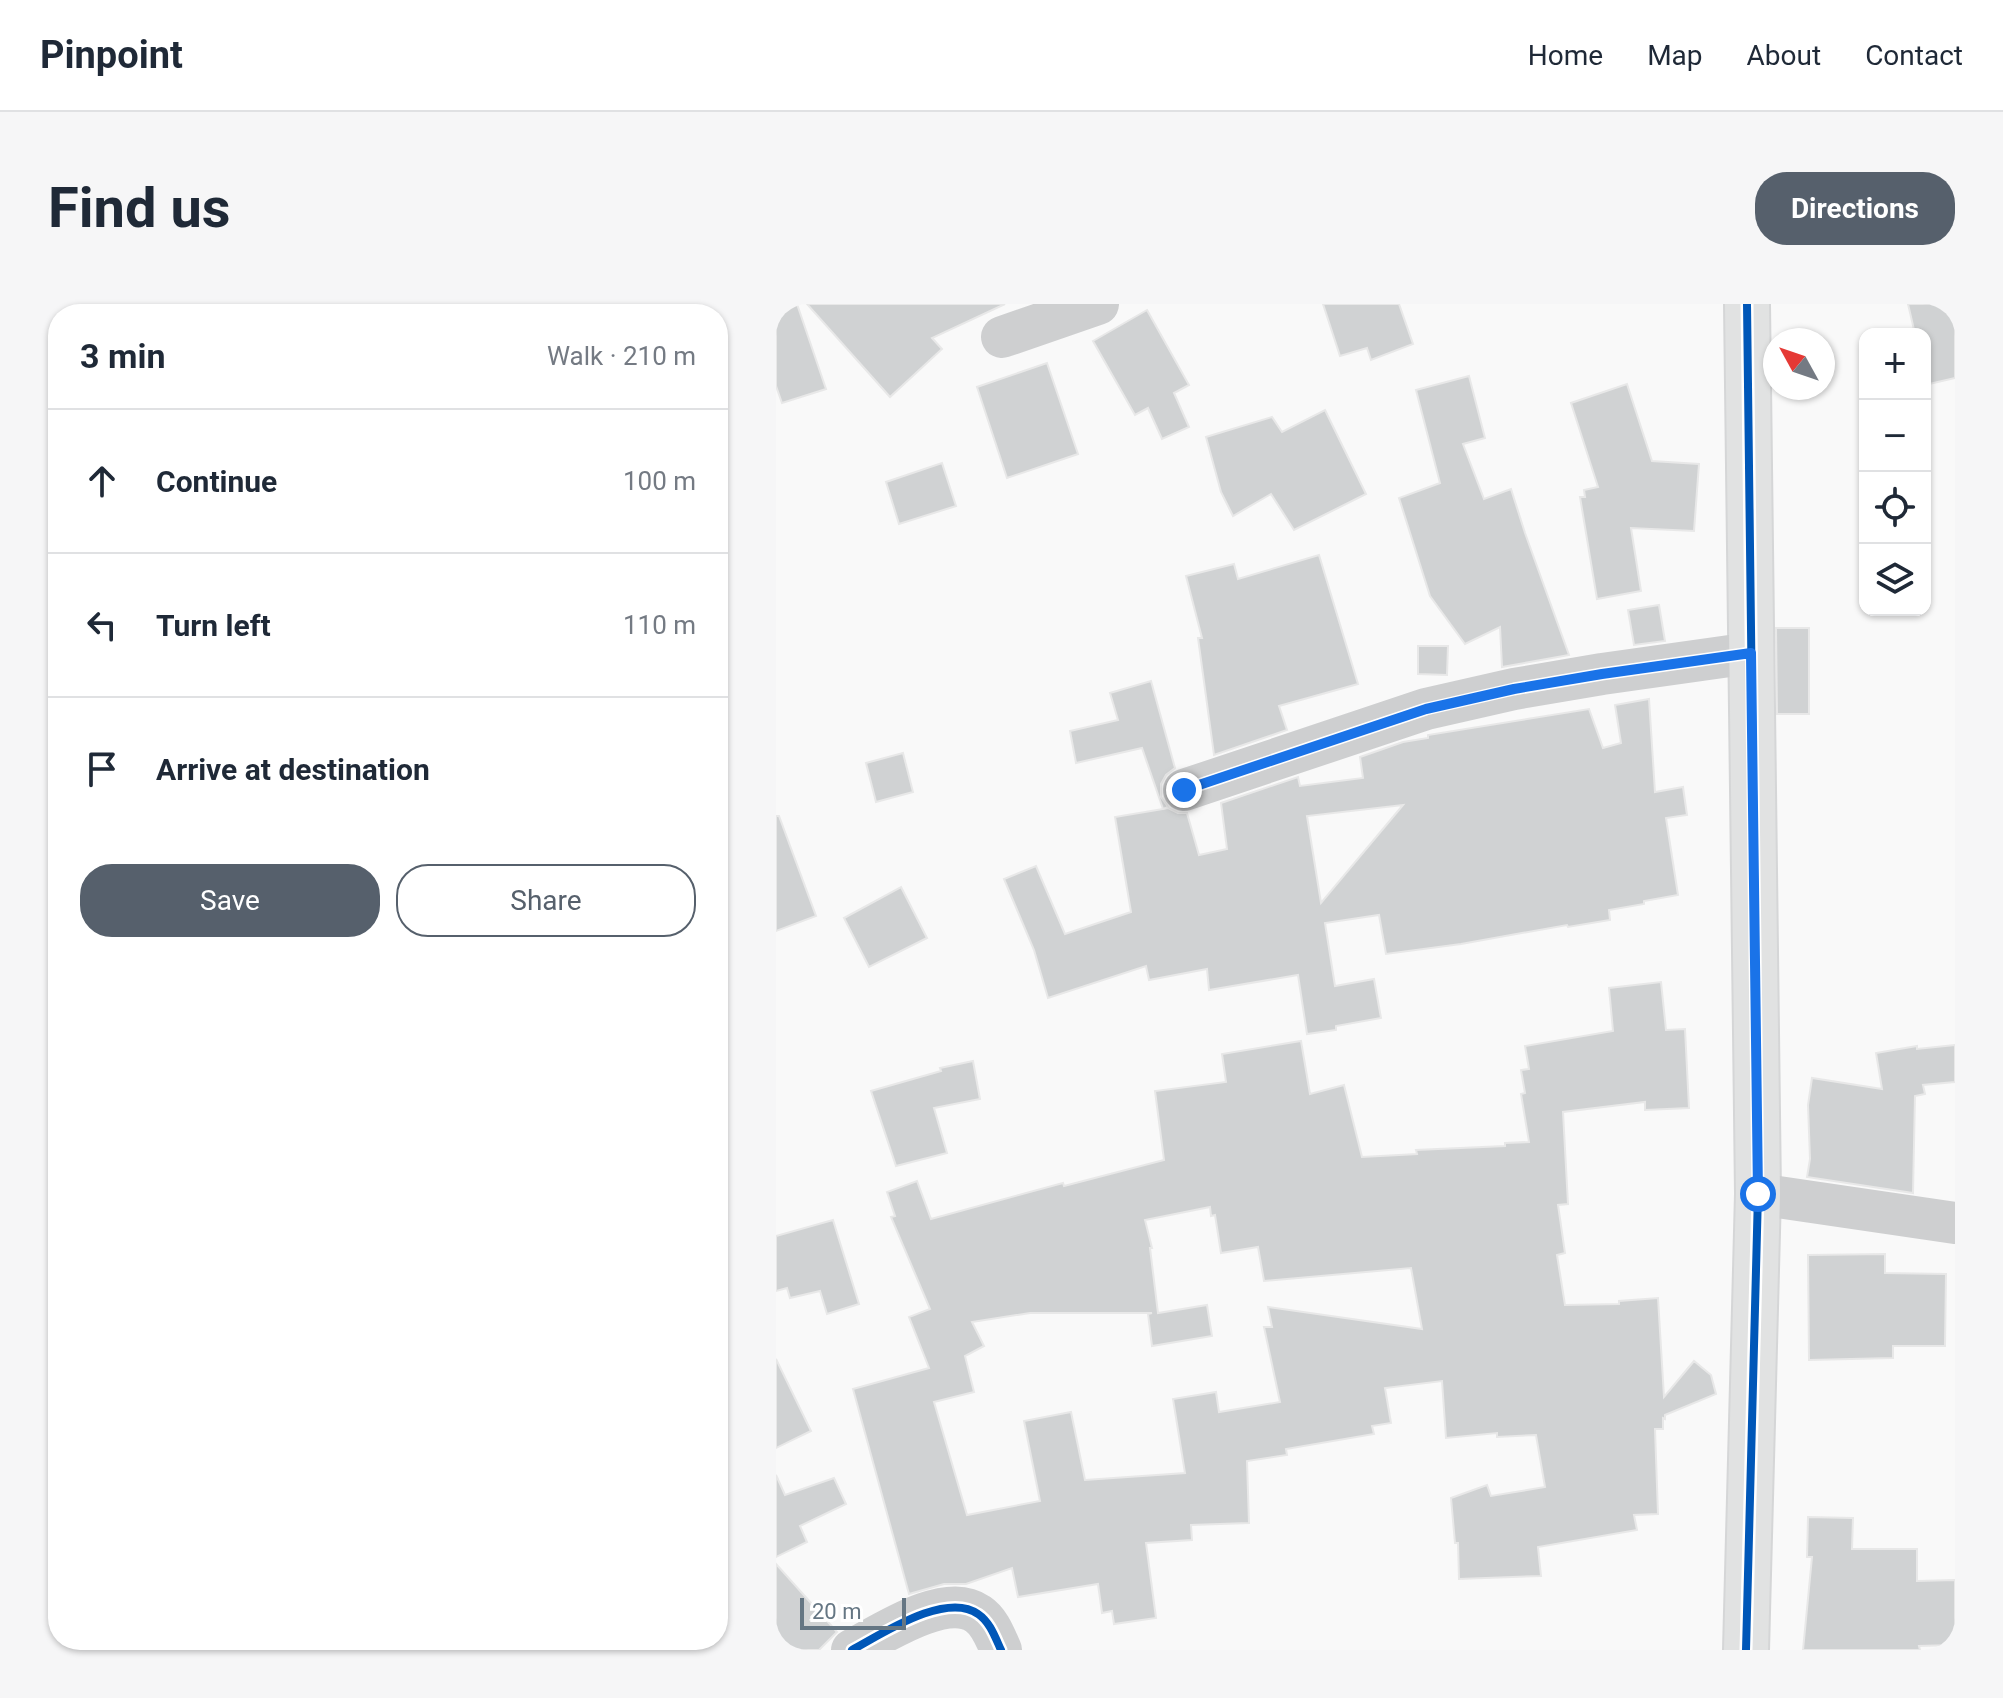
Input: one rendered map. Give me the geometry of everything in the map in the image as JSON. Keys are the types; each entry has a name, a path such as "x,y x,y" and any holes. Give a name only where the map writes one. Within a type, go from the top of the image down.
{"street":[{"path":"1002,337 1098,304"},
{"path":"1746,1650 1758,1194 1747,304"},
{"path":"1184,790 1426,709 1572,679 1751,653"},
{"path":"1758,1194 1955,1223"},
{"path":"852,1650 915,1617 942,1608 959,1607 977,1613 991,1627 1001,1650"}],"building":[{"path":"776,304 797,304 826,389 782,403 776,386"},
{"path":"807,304 1005,304 932,338 942,349 890,397"},
{"path":"1323,304 1399,304 1413,344 1371,360 1367,348 1340,356"},
{"path":"1908,304 1955,304 1955,378 1931,384 1931,328 1914,328"},
{"path":"1147,310 1189,385 1174,393 1189,427 1162,439 1148,408 1135,415 1093,341"},
{"path":"1047,363 1078,454 1007,478 977,387"},
{"path":"1469,376 1485,438 1463,444 1484,499 1511,489 1569,655 1502,667 1500,627 1465,644 1430,596 1399,498 1440,483 1416,390"},
{"path":"1627,384 1652,461 1699,464 1694,531 1631,528 1641,591 1597,599 1580,497 1585,497 1584,490 1598,487 1571,403"},
{"path":"1325,410 1366,494 1294,530 1271,494 1233,516 1221,492 1206,437 1272,417 1282,432"},
{"path":"942,463 956,506 899,524 886,482"},
{"path":"1319,555 1358,684 1279,706 1287,730 1214,755 1198,638 1202,638 1186,576 1234,564 1238,579"},
{"path":"1659,605 1665,641 1634,645 1628,610"},
{"path":"1776,628 1809,628 1809,714 1777,714"},
{"path":"1418,646 1448,646 1447,675 1418,674"},
{"path":"1151,681 1175,768 1161,784 1161,797 1168,807 1163,809 1142,748 1076,763 1070,731 1118,720 1110,693"},
{"path":"1649,699 1655,792 1683,787 1687,815 1666,818 1678,895 1609,910 1610,920 1386,954 1379,915 1325,923 1335,986 1374,979 1381,1018 1307,1034 1298,975 1209,990 1207,969 1149,980 1146,966 1048,998 1034,950 1004,879 1036,866 1065,934 1131,912 1115,817 1168,808 1187,813 1199,855 1227,849 1221,803 1298,777 1300,786 1363,778 1360,757 1403,742 1428,738 1428,735 1589,709 1603,748 1621,743 1615,705","holes":["1403,805 1321,903 1307,816"]},
{"path":"903,753 913,792 876,802 866,763"},
{"path":"776,816 779,816 816,916 776,931"},
{"path":"901,887 927,938 869,967 844,918"},
{"path":"1661,982 1666,1030 1685,1029 1689,1108 1645,1110 1645,1102 1563,1112 1568,1204 1558,1205 1565,1253 1557,1255 1565,1305 1619,1304 1619,1301 1658,1298 1664,1397 1694,1361 1711,1375 1716,1394 1665,1415 1663,1429 1655,1429 1658,1514 1634,1515 1637,1530 1538,1547 1541,1576 1459,1579 1458,1543 1455,1543 1451,1498 1487,1485 1491,1496 1545,1487 1536,1435 1497,1437 1497,1433 1446,1438 1442,1381 1385,1388 1391,1423 1372,1426 1374,1434 1286,1449 1287,1455 1247,1461 1249,1523 1191,1525 1192,1540 1146,1543 1156,1618 1114,1624 1112,1611 1102,1613 1098,1584 1018,1597 1012,1568 966,1584 944,1584 909,1594 853,1389 929,1368 909,1317 930,1309 891,1217 895,1216 887,1192 917,1181 931,1219 1063,1183 1064,1186 1164,1160 1155,1091 1226,1082 1222,1054 1301,1041 1310,1094 1344,1085 1362,1157 1529,1142 1521,1094 1525,1093 1521,1070 1529,1069 1525,1046 1613,1031 1609,988","holes":["1210,1207 1211,1216 1215,1215 1221,1253 1258,1247 1264,1281 1411,1268 1422,1329 1268,1307 1272,1327 1264,1327 1280,1402 1219,1412 1216,1392 1173,1399 1185,1473 1085,1480 1071,1412 1024,1421 1040,1501 967,1515 934,1402 974,1392 965,1356 984,1346 972,1322 1030,1313 1152,1313 1148,1314 1152,1346 1212,1336 1207,1305 1158,1313 1152,1248 1145,1220"]},
{"path":"1955,1045 1955,1082 1923,1085 1925,1094 1915,1096 1913,1193 1807,1177 1810,1159 1808,1105 1812,1078 1882,1089 1876,1053 1917,1046 1917,1049"},
{"path":"973,1061 980,1099 934,1108 947,1153 896,1166 871,1091 941,1071 940,1068"},
{"path":"833,1220 859,1304 827,1314 820,1291 790,1298 787,1288 776,1291 776,1236"},
{"path":"1885,1254 1885,1273 1946,1274 1945,1346 1893,1346 1893,1358 1809,1360 1808,1255"},
{"path":"776,1359 811,1431 776,1448"},
{"path":"776,1475 785,1495 834,1478 846,1504 800,1526 807,1542 776,1557"},
{"path":"1808,1517 1853,1518 1852,1549 1917,1549 1917,1581 1955,1580 1955,1645 1919,1646 1920,1650 1803,1650 1812,1557 1807,1557"},
{"path":"776,1564 837,1632 819,1650 776,1650"}],"cycle path":[{"path":"1746,1650 1758,1194 1747,304"},
{"path":"1184,790 1426,709 1514,689 1751,653"},
{"path":"852,1650 914,1617 949,1608 965,1608 982,1617 1001,1650"}],"route":[{"path":"1184,790 1426,709 1514,689 1751,653 1758,1194"}]}
